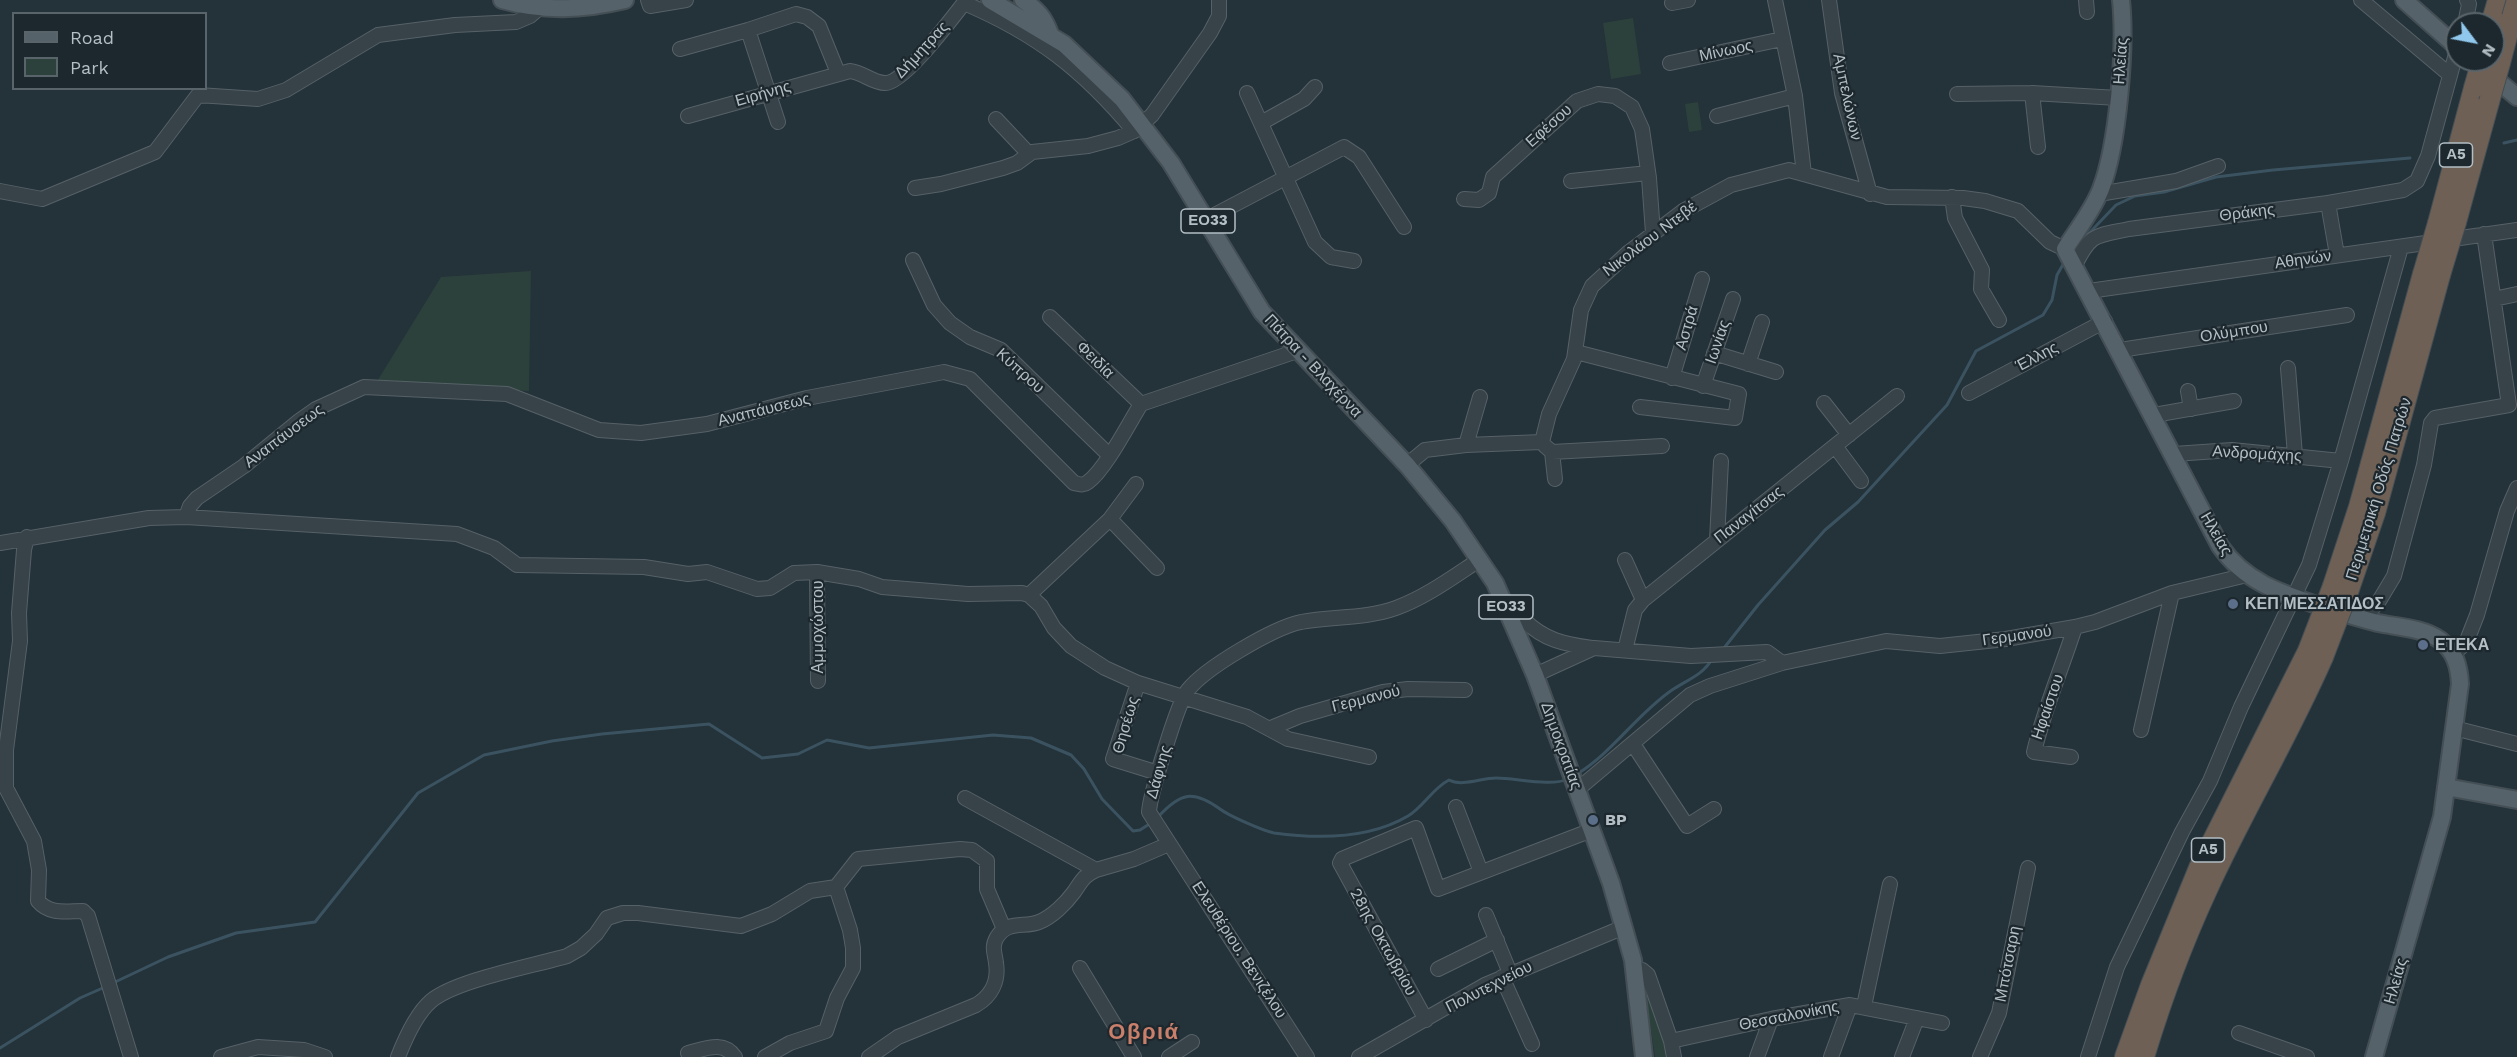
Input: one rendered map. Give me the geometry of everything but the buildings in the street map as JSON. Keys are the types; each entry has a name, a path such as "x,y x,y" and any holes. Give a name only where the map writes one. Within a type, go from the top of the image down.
{"highway":[{"name":"Περιμετρική Οδός Πατρών","path":"2447,222 2474,88 2484,72"},
{"name":"Περιμετρική Οδός Πατρών","path":"2144,1057 2163,1000 2207,890 2302,704 2315,654 2340,589 2375,513 2432,274 2447,222 2489,102 2490,72"},
{"name":"Περιμετρική Οδός Πατρών","path":"2125,1057 2151,985 2199,868 2315,654"}],"main road":[{"path":"502,0 538,9 589,7 625,0"},
{"name":"Πάτρα - Βλαχέρνα","path":"990,0 1050,34 1106,81 1207,219 1263,312 1297,351 1407,465"},
{"path":"1023,0 1045,19 1050,34"},
{"name":"Ηλείας","path":"2121,0 2123,23 2118,98 2107,170 2099,194 2070,256 2220,546 2236,566 2266,587 2293,597 2363,619 2434,636 2453,654 2457,662 2460,684 2437,836 2374,1057"},
{"path":"2404,0 2445,37"},
{"path":"2487,72 2517,97"},
{"name":"Δημοκρατίας","path":"1407,465 1453,521 1479,560 1502,598 1535,675 1592,830 1624,927 1634,968 1644,1057"},
{"path":"2446,787 2517,800"}],"street":[{"path":"648,0 650,6 686,0"},
{"path":"915,188 941,184 1003,168 1017,163 1029,154 1088,146 1118,138 1138,127 1180,76 1215,25 1219,16 1220,0"},
{"path":"1672,3 1688,0"},
{"path":"1774,0 1796,96 1804,174"},
{"name":"Αμπελώνων","path":"1829,0 1842,93 1870,194"},
{"path":"2361,0 2450,75 2451,72"},
{"name":"Δήμητρας","path":"838,73 859,72 884,84 891,83 911,66 964,3 1003,20 1064,58 1138,127"},
{"path":"0,191 42,200 155,152 198,95 258,99 286,90 378,35 455,25 516,22 530,16 538,9"},
{"path":"680,49 796,14 807,17 819,26 838,73"},
{"path":"748,30 778,122"},
{"name":"Μίνωος","path":"1670,63 1782,39"},
{"name":"Ειρήνης","path":"688,116 838,73"},
{"name":"Θράκης","path":"2070,256 2098,235 2328,203 2403,190 2417,181 2423,168 2450,75"},
{"path":"1261,123 1304,99 1314,87"},
{"path":"1247,93 1315,242 1331,257 1354,261"},
{"path":"2032,93 2038,147"},
{"path":"1957,94 2032,93 2118,98"},
{"name":"Εφέσου","path":"1464,199 1479,200 1489,193 1493,177 1569,108 1584,98 1598,94 1621,98 1632,107 1642,129 1653,232"},
{"path":"1717,116 1796,96"},
{"path":"996,119 1029,154"},
{"path":"1207,219 1339,147 1349,148 1359,157 1404,227"},
{"path":"2099,194 2176,181 2218,166"},
{"name":"Νικολάου Ντεβέ","path":"1547,447 1549,414 1564,385 1576,352 1581,310 1588,292 1610,268 1653,232 1683,211 1731,185 1789,170 1870,194 1902,198 1952,197 2010,206 2026,216 2054,245 2070,256"},
{"path":"1571,181 1648,173"},
{"path":"1952,197 1955,218 1982,270 1981,289 1999,320"},
{"path":"2328,203 2337,255"},
{"name":"Αθηνών","path":"2089,291 2517,230"},
{"path":"2363,619 2379,601 2394,576 2428,450 2431,423 2434,418 2509,405 2484,234"},
{"path":"2088,1057 2117,968 2182,832 2210,781 2309,565 2402,247"},
{"name":"Κύπρου","path":"913,260 934,305 950,323 970,337 1000,350 1109,455"},
{"name":"Αστρά","path":"1672,378 1702,279"},
{"path":"2494,299 2517,294"},
{"name":"Ιωνίας","path":"1703,386 1733,299"},
{"name":"Ολύμπου","path":"2120,350 2347,315"},
{"name":"Φειδία","path":"1050,316 1141,404"},
{"name":"Έλλης","path":"1969,393 2104,321"},
{"path":"1748,364 1762,322"},
{"path":"1141,404 1297,351"},
{"path":"1576,352 1703,386 1739,393 1735,418 1640,407"},
{"path":"1713,353 1776,372"},
{"path":"2288,368 2295,455"},
{"name":"Αναπάυσεως","path":"186,517 190,506 197,498 244,466 299,421 316,409 364,387 507,394 599,430 641,433 707,424 807,398 944,372 970,379 1074,483 1083,485 1089,481 1109,455 1141,404"},
{"path":"2188,391 2191,409"},
{"name":"Παναγίτσας","path":"1625,650 1635,610 1643,600 1897,396"},
{"path":"1466,445 1480,398"},
{"path":"2154,415 2234,401"},
{"path":"1824,403 1849,435"},
{"path":"1407,465 1425,450 1466,445 1662,446"},
{"path":"1547,447 1555,479"},
{"path":"1835,447 1861,481"},
{"name":"Ανδρομάχης","path":"2174,454 2232,450 2341,461"},
{"path":"1717,540 1721,461"},
{"path":"1029,595 1110,519 1136,484"},
{"path":"2453,654 2466,643 2477,615 2517,488"},
{"path":"0,543 148,518 186,517 457,534 494,548 517,565 644,567 688,574 707,572 757,589 770,588 794,573 818,572 859,579 882,587 968,594 1029,595 1041,606 1054,628 1071,646 1105,668 1138,683 1247,717 1292,741 1369,757"},
{"path":"1110,519 1157,568"},
{"path":"27,537 19,613 20,641 6,750 6,788 34,841 39,870 38,901 44,908 56,912 83,911 88,916 131,1057"},
{"path":"1183,698 1191,686 1223,662 1282,630 1300,623 1355,617 1395,608 1430,591 1479,560"},
{"path":"1625,560 1643,600"},
{"name":"Αμμοχώστου","path":"818,572 818,681"},
{"name":"Γερμανού","path":"1574,781 1633,744 1660,718 1695,693 1782,663 1879,641 1891,640 1940,646 2006,639 2076,627 2172,593 2247,575"},
{"path":"2141,730 2172,593"},
{"path":"1524,620 1536,632 1562,644 1717,655 1767,652 1782,663"},
{"name":"Ηφαίστου","path":"2072,757 2034,752 2041,723 2048,710 2076,627"},
{"path":"1535,675 1594,648"},
{"name":"Θησέως","path":"1138,683 1113,759 1158,773"},
{"name":"Γερμανού","path":"1271,728 1300,716 1383,692 1408,688 1465,690"},
{"name":"Δάφνης","path":"1169,844 1155,823 1150,803 1183,698"},
{"path":"2454,728 2517,744"},
{"path":"1633,744 1687,826 1714,809"},
{"path":"965,798 1096,870"},
{"path":"1456,807 1481,872 1592,830"},
{"name":"28ης Οκτωβρίου","path":"1426,1020 1340,863 1346,856 1416,828 1438,889 1481,872"},
{"path":"869,1057 898,1037 976,1005 987,998 993,990 997,964 993,947 1004,929 1013,925 1035,923 1046,918 1071,896 1086,873 1134,859 1169,844"},
{"name":"Ελευθέριου. Βενιζέλου","path":"1169,844 1308,1057"},
{"path":"398,1057 419,1017 430,1002 438,996 459,986 567,956 589,941 607,918 623,913 638,913 741,926 772,914 810,891 836,887 858,859 967,848 987,861 987,889 1004,929"},
{"name":"Μπότσαρη","path":"1980,1057 1999,1012 2028,868"},
{"path":"1831,1057 1857,1005 1890,885"},
{"path":"765,1057 790,1043 826,1031 837,998 851,974 853,948 836,887"},
{"path":"1486,915 1497,940 1506,975 1532,1044"},
{"name":"Πολυτεχνείου","path":"1359,1057 1461,998 1506,975 1624,927"},
{"path":"1438,969 1497,940"},
{"path":"1080,968 1134,1057"},
{"path":"1634,968 1648,975 1671,1041 1674,1057"},
{"name":"Θεσσαλονίκης","path":"1671,1041 1771,1019 1857,1005 1942,1023"},
{"path":"1902,1057 1917,1018"},
{"path":"1757,1057 1771,1019"},
{"path":"2239,1033 2307,1057"},
{"path":"1169,1057 1192,1042"},
{"path":"688,1053 720,1046 735,1057"},
{"path":"221,1057 258,1047 304,1050 325,1057"}],"green space":[{"path":"1633,18 1641,74 1611,79 1603,23"},
{"path":"1698,102 1702,130 1689,132 1685,104"},
{"path":"531,271 529,391 376,383 441,277"},
{"path":"1646,996 1650,996 1663,1033 1667,1057 1655,1057"}],"waterway":[{"path":"2504,143 2517,140"},
{"path":"2074,249 2116,205 2135,196 2164,192 2216,177 2410,158"},
{"path":"1724,648 1758,605 1825,530 1858,502 1947,405 1976,351 2043,315 2052,300 2057,275 2065,261"},
{"path":"1577,774 1602,755 1647,710 1672,690 1699,673 1712,659"},
{"path":"113,983 168,957 236,933 315,922 418,793 484,755 552,741 709,724 762,758 798,754 827,740 869,748 993,735 1031,738 1071,755 1084,769 1102,799 1133,831 1140,830 1151,823"},
{"path":"1158,817 1181,798 1188,796 1202,799 1238,819 1274,833 1308,836 1343,835 1393,824 1408,816 1449,780 1460,783 1490,778 1533,782 1568,779"},
{"path":"0,1048 80,998 105,987"}],"place":[{"name":"ΚΕΠ ΜΕΣΣΑΤΙΔΟΣ","path":"2233,604"},
{"name":"ΕΤΕΚΑ","path":"2423,645"},
{"name":"BP","path":"1593,820"}],"district":[{"name":"Οβριά","path":"1144,1033"}]}
